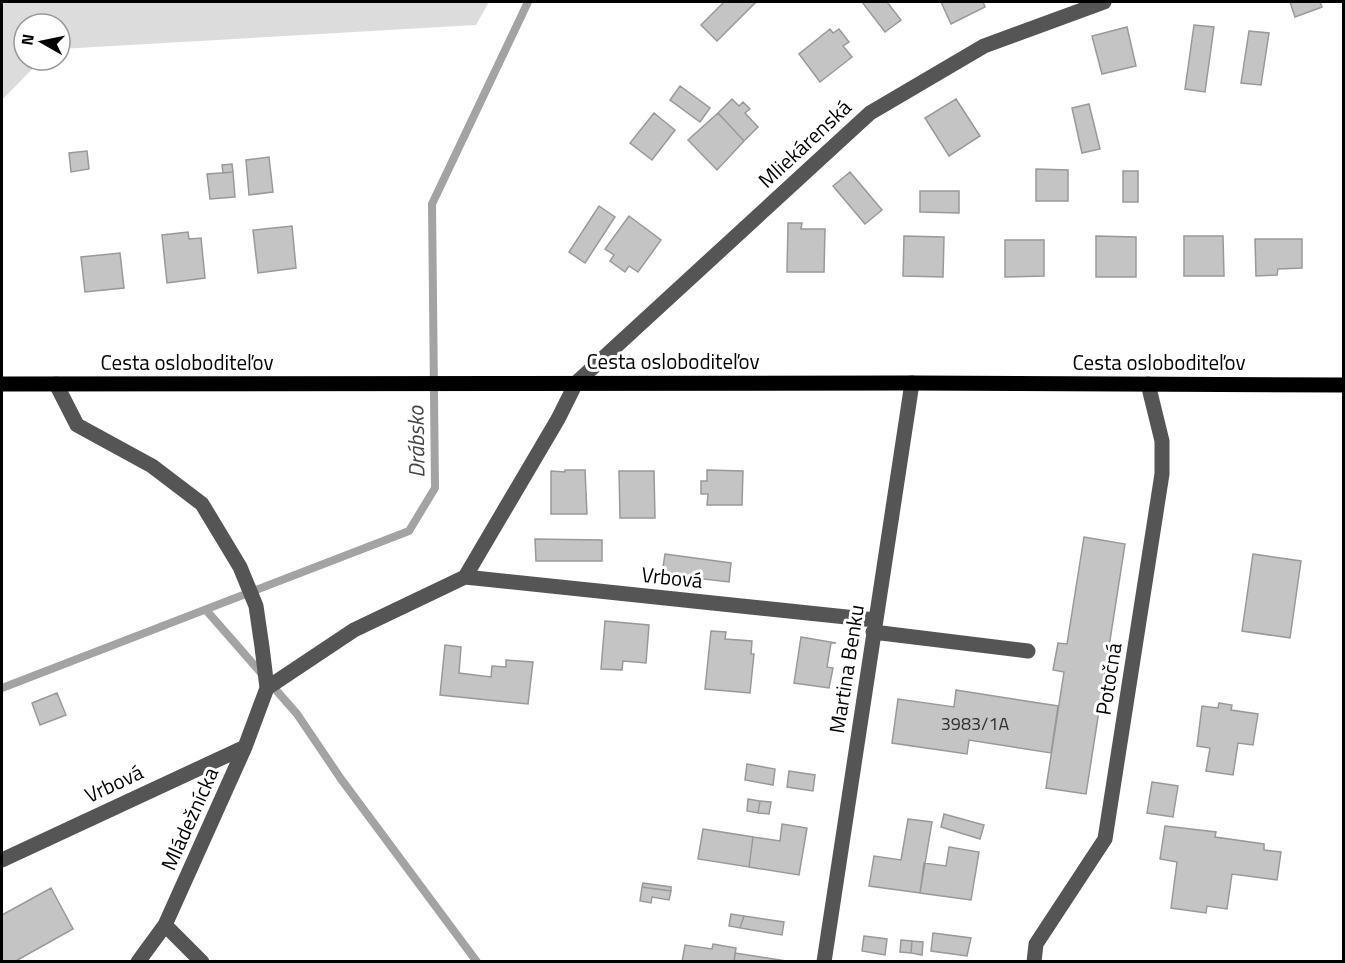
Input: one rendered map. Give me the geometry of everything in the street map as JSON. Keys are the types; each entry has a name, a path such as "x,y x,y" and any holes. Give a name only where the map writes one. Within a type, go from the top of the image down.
{"main road":[{"name":"Cesta osloboditeľov","path":"2,384 1344,385"}],"street":[{"name":"Mliekárenská","path":"576,383 870,113 984,46 1104,2"},
{"path":"56,384 77,424 152,466 202,504 240,567 255,606 267,688 354,630 465,577 558,419 576,383"},
{"name":"Martina Benku","path":"824,962 912,383"},
{"name":"Potočná","path":"1034,962 1036,944 1105,840 1162,474 1162,441 1148,384"},
{"name":"Vrbová","path":"465,577 874,626 1028,651"},
{"name":"Mládežnícka","path":"138,962 165,925 245,747 267,688"},
{"name":"Vrbová","path":"2,860 245,747"},
{"path":"165,925 202,962"}],"shaded area":[{"path":"2,2 489,2 476,25 72,48 72,12 12,12 12,72 29,72 2,100"}],"building":[{"path":"724,2 756,2 717,41 701,25"},
{"path":"862,2 887,2 901,20 885,32"},
{"path":"941,2 983,2 985,7 951,24"},
{"path":"1290,2 1320,2 1322,7 1295,17"},
{"path":"1194,25 1214,27 1205,92 1185,89"},
{"path":"1127,27 1136,66 1102,74 1092,36"},
{"path":"830,29 833,33 839,29 849,42 843,46 852,57 820,82 799,54"},
{"path":"1249,31 1269,33 1261,85 1241,83"},
{"path":"680,86 710,108 700,122 670,100"},
{"path":"732,99 739,106 743,102 750,109 745,113 758,127 744,141 718,113"},
{"path":"956,99 980,136 949,156 925,118"},
{"path":"1089,104 1100,149 1082,153 1072,108"},
{"path":"654,113 675,130 652,160 630,143"},
{"path":"718,113 744,141 717,170 688,140"},
{"path":"87,151 89,169 71,172 69,153"},
{"path":"269,157 273,192 249,195 246,160"},
{"path":"232,164 233,172 223,173 222,165"},
{"path":"1036,169 1068,170 1068,201 1036,201"},
{"path":"1123,171 1138,171 1138,202 1123,202"},
{"path":"233,172 235,197 210,199 207,174"},
{"path":"850,172 882,210 865,224 833,186"},
{"path":"920,191 959,191 959,213 920,212"},
{"path":"599,206 615,217 585,263 569,252"},
{"path":"629,216 661,240 638,272 629,266 625,272 610,261 614,255 605,249"},
{"path":"788,223 802,223 801,229 825,229 824,272 787,272"},
{"path":"292,226 296,268 258,273 253,230"},
{"path":"188,232 189,239 201,238 205,278 167,283 162,235"},
{"path":"904,236 944,237 943,277 903,276"},
{"path":"1096,236 1136,237 1136,277 1096,277"},
{"path":"1184,236 1223,236 1224,276 1184,276"},
{"path":"1255,239 1302,239 1302,268 1278,269 1277,275 1256,276"},
{"path":"1005,240 1044,240 1044,276 1005,277"},
{"path":"120,253 124,288 85,292 81,257"},
{"path":"565,470 585,470 587,514 551,514 551,471 565,472"},
{"path":"707,470 743,471 742,505 707,505 708,494 701,494 701,481 707,481"},
{"path":"619,471 654,471 655,518 620,518"},
{"path":"1084,537 1125,544 1086,794 1046,788 1064,672 1053,670 1058,643 1067,644"},
{"path":"535,539 602,540 602,561 536,561"},
{"path":"665,554 731,563 729,582 662,574"},
{"path":"1253,554 1301,561 1290,638 1242,631"},
{"path":"605,621 649,625 646,663 623,661 622,670 601,669"},
{"path":"711,631 726,632 725,639 752,641 751,654 754,654 750,693 705,689"},
{"path":"801,637 836,643 831,643 827,667 833,668 829,688 794,683"},
{"path":"445,645 461,647 459,673 491,677 492,666 506,667 506,660 533,662 528,704 440,695"},
{"path":"956,690 1058,706 1051,753 969,740 967,754 892,743 898,699 954,707"},
{"path":"57,693 66,715 40,725 32,703"},
{"path":"1219,703 1232,705 1231,710 1258,714 1253,745 1238,743 1233,775 1206,771 1210,748 1197,746 1202,706 1218,708"},
{"path":"747,764 775,769 773,785 745,780"},
{"path":"789,771 815,775 813,791 787,787"},
{"path":"1152,782 1178,786 1173,817 1147,813"},
{"path":"748,799 760,801 758,813 747,811"},
{"path":"760,801 771,802 769,814 758,813"},
{"path":"944,814 984,825 980,839 941,827"},
{"path":"908,819 932,822 920,893 869,886 874,856 901,860"},
{"path":"782,824 807,828 799,875 749,867 753,837 780,841"},
{"path":"1165,826 1216,832 1215,837 1264,844 1264,850 1281,852 1277,880 1232,874 1227,909 1207,906 1206,913 1171,908 1177,862 1160,859"},
{"path":"703,829 753,837 749,867 698,859"},
{"path":"949,847 979,852 971,900 920,893 924,863 946,866"},
{"path":"643,883 671,887 671,891 642,887"},
{"path":"642,887 671,891 669,900 652,897 651,903 640,901"},
{"path":"51,888 73,929 14,962 2,962 2,915"},
{"path":"731,914 744,916 740,928 729,926"},
{"path":"744,916 784,922 782,935 740,928"},
{"path":"933,933 971,938 967,956 931,951"},
{"path":"864,936 887,939 885,955 862,951"},
{"path":"901,940 912,941 911,953 900,952"},
{"path":"912,941 923,942 922,955 911,953"},
{"path":"713,944 736,948 734,962 682,962 685,945 712,949"},
{"path":"735,953 780,960 786,961 734,962"}],"waterway":[{"name":"Drábsko","path":"2,688 409,531 435,488 432,204 528,2"},
{"path":"206,610 297,714 341,779 477,962"}]}
